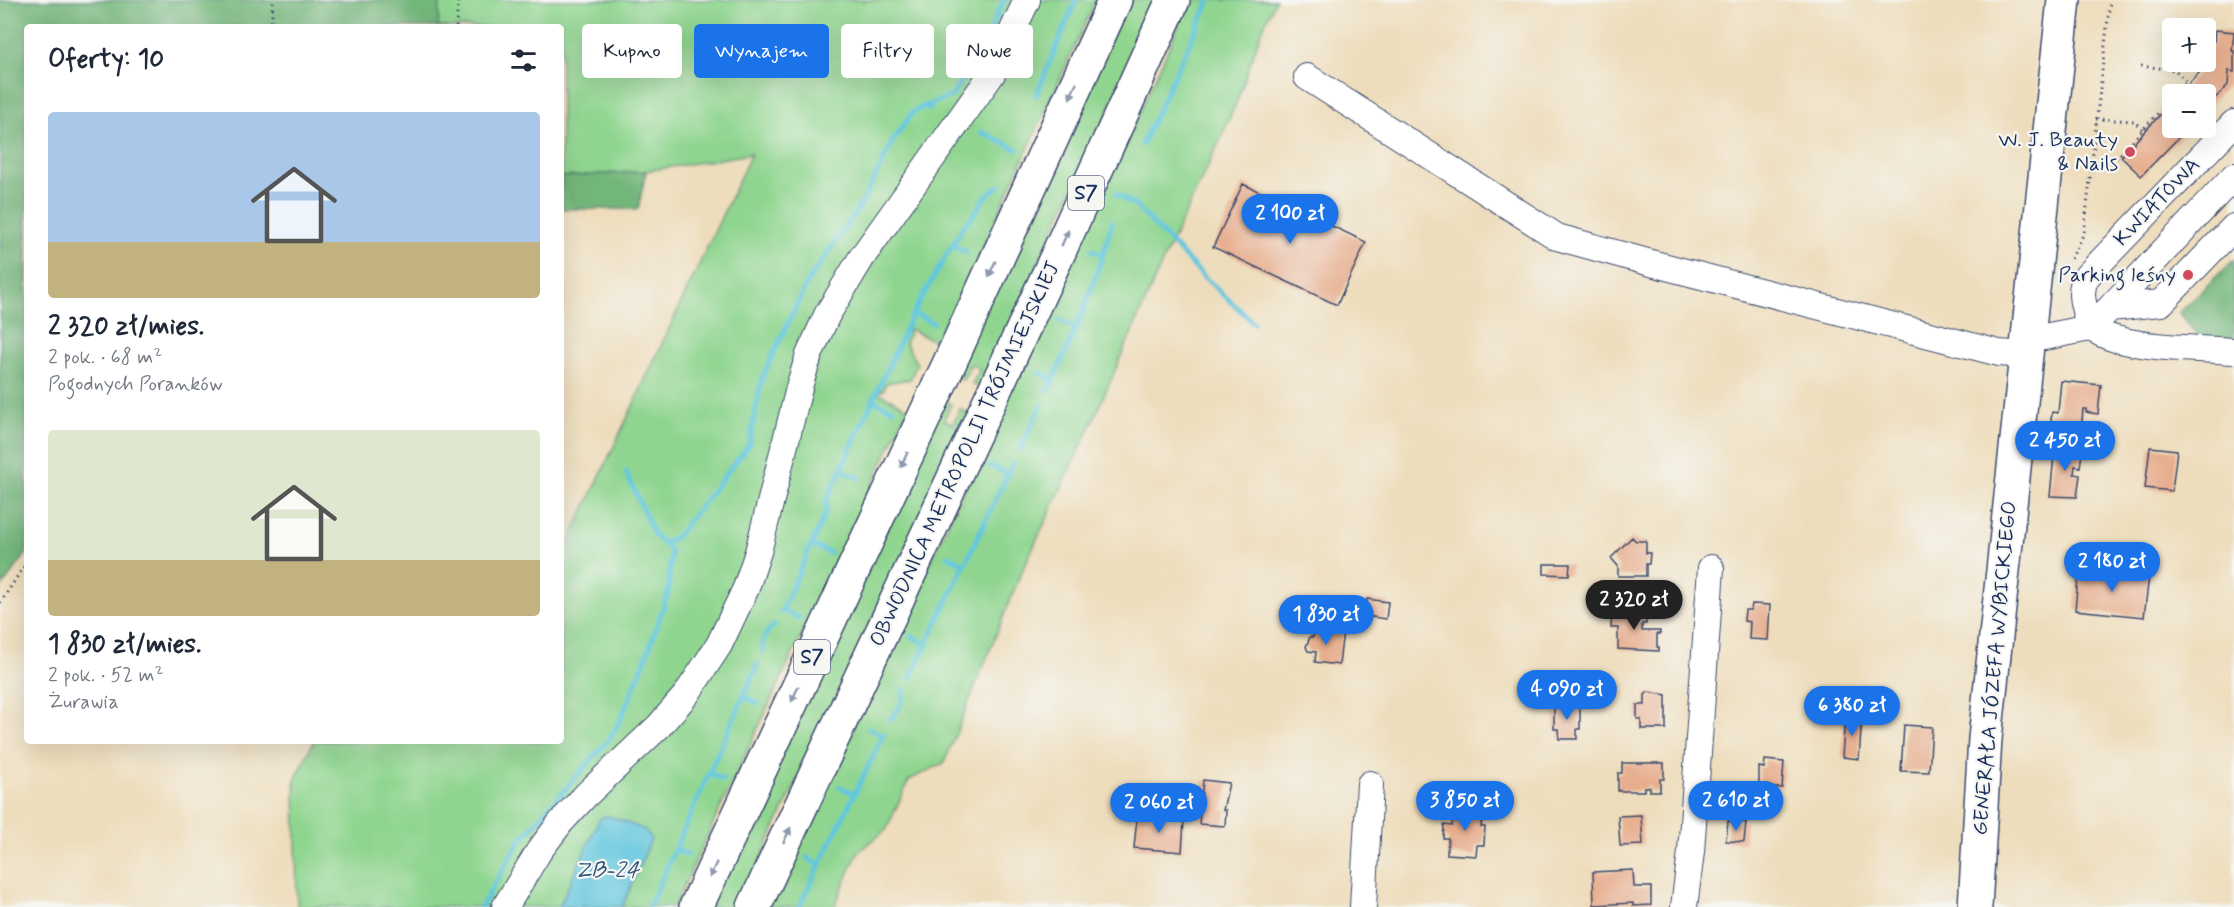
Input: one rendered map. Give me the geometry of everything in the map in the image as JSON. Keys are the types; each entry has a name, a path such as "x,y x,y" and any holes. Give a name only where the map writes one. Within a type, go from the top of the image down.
{"main road":[{"name":"S7","path":"696,907 950,362 1115,0"},
{"name":"OBWODNICA METROPOLII TRÓJMIEJSKIEJ","path":"754,907 997,386 1173,0"},
{"name":"GENERAŁA JÓZEFA WYBICKIEGO","path":"1975,907 1985,739 2064,0"}],"street":[{"path":"505,907 539,851 561,822 659,726 686,695 719,645 746,588 758,552 800,384 809,355 827,315 862,257 992,74 1027,0"},
{"path":"1307,77 1557,237 1999,353 2028,345 2044,337 2090,328 2234,176"},
{"name":"KWIATOWA","path":"2090,328 2081,290 2087,276 2234,123"},
{"path":"2110,308 2160,303 2234,226"},
{"path":"2090,328 2114,339 2173,348 2234,351"},
{"path":"1684,907 1691,852 1711,568"},
{"path":"1363,907 1370,784"}],"path":[{"path":"271,24 273,0"},
{"path":"456,24 458,0"},
{"path":"2069,262 2084,233 2110,0"},
{"path":"2140,66 2175,70 2187,82 2185,84"},
{"path":"2112,163 2162,109"},
{"path":"2096,119 2134,121 2143,130"},
{"path":"0,603 24,567"}],"green space":[{"path":"0,0 440,0 438,24 24,24 24,557 0,589"},
{"path":"440,0 1020,0 1009,24 946,24 946,78 976,78 857,253 757,529 708,650 497,907 297,907 295,780 313,744 564,744 564,553 751,154 646,171 564,177 564,24 438,24"},
{"path":"1035,0 1096,0 939,343 909,329 907,332 910,334 905,342 917,364 910,379 886,383 883,391 880,390 879,393 908,408 674,907 513,907 534,870 703,683 820,347 987,78 1033,78 1033,24 1020,24"},
{"path":"1126,0 1159,0 981,388 972,384 980,369 971,364 963,380 954,375"},
{"path":"1190,0 1276,0 1261,32 1237,101 1221,138 1161,265 1093,421 1021,573 944,763 909,780 886,830 858,852 834,907 769,907 1125,145"},
{"path":"646,171 638,209 564,209 564,177"},
{"path":"2234,260 2234,347 2201,340 2179,312"},
{"path":"942,400 951,404 944,420 953,424 960,409 969,413 738,907 705,907"}],"water":[{"name":"ZB-24","path":"610,816 645,830 651,839 622,907 559,907 599,820"}],"building":[{"path":"2216,30 2234,32 2232,51 2234,51 2234,72 2229,71 2228,85 2216,98 2216,84 2189,84 2200,72 2216,72"},
{"path":"2162,113 2162,138 2178,138 2141,176 2121,157"},
{"path":"1243,184 1366,242 1337,305 1213,247"},
{"path":"2061,381 2101,385 2098,414 2086,412 2086,409 2083,409 2081,432 2056,430 2057,422 2051,421 2052,412 2058,413"},
{"path":"2055,445 2077,447 2076,452 2082,453 2080,467 2075,466 2074,474 2080,475 2077,497 2050,496"},
{"path":"2150,447 2177,450 2172,491 2145,488"},
{"path":"1632,537 1636,541 1646,541 1646,553 1650,553 1649,564 1646,564 1646,576 1618,576 1618,566 1611,558"},
{"path":"1544,564 1570,564 1569,575 1544,574"},
{"path":"2079,568 2149,576 2144,617 2075,610"},
{"path":"1367,599 1388,602 1386,619 1365,616"},
{"path":"1752,604 1770,605 1768,640 1749,639 1750,622 1744,621 1745,610 1751,610"},
{"path":"1612,609 1646,610 1646,624 1642,624 1642,631 1660,631 1660,634 1657,634 1659,651 1618,649 1618,628 1611,628"},
{"path":"1315,628 1343,631 1339,665 1315,662 1316,652 1308,651 1306,647 1310,637 1313,637"},
{"path":"1648,692 1666,695 1666,729 1641,729 1641,719 1637,719 1637,705 1645,705 1645,695"},
{"path":"1565,704 1580,706 1580,729 1577,729 1577,739 1559,739 1558,729 1554,729 1554,706"},
{"path":"1845,716 1862,717 1859,759 1842,757"},
{"path":"1904,725 1932,727 1929,772 1901,771"},
{"path":"1765,760 1784,762 1782,788 1759,787 1759,767 1764,768"},
{"path":"1622,763 1664,763 1664,779 1660,779 1660,791 1650,791 1650,787 1644,787 1644,791 1618,791 1618,773 1622,773"},
{"path":"1203,780 1229,783 1223,810 1226,810 1225,826 1199,824"},
{"path":"1454,806 1469,806 1471,813 1482,814 1481,827 1485,827 1484,845 1477,845 1476,856 1447,854 1448,838 1443,838 1444,825 1452,826"},
{"path":"1141,813 1150,814 1153,818 1184,821 1182,852 1134,848 1137,817"},
{"path":"1641,815 1643,845 1620,846 1618,816"},
{"path":"1728,821 1746,822 1744,842 1726,841"},
{"path":"1633,870 1634,887 1651,887 1651,905 1633,906 1633,903 1594,905 1593,872"}],"waterway":[{"path":"924,106 952,96 989,32 1004,0"},
{"path":"1036,95 1076,0"},
{"path":"1142,144 1210,0"},
{"path":"663,544 676,537 749,445 762,378 808,281 862,203 894,139 912,113 922,107 931,109"},
{"path":"981,132 1017,149"},
{"path":"781,612 826,512 826,502 913,313 964,225 974,215 984,198 1000,186"},
{"path":"1116,194 1136,206 1204,277 1254,323"},
{"path":"1048,391 1084,308 1112,222"},
{"path":"952,246 967,252"},
{"path":"1092,250 1103,255"},
{"path":"913,313 933,323"},
{"path":"1059,320 1077,329"},
{"path":"1038,372 1053,380"},
{"path":"872,400 893,409"},
{"path":"1020,449 1042,405"},
{"path":"910,679 1013,463"},
{"path":"990,466 1008,474"},
{"path":"841,470 860,478"},
{"path":"481,907 519,842 607,742 619,723 644,663 668,593 671,551 654,535 626,472"},
{"path":"812,545 830,553"},
{"path":"948,556 964,564"},
{"path":"782,610 799,618"},
{"path":"763,652 764,637 775,625"},
{"path":"911,636 926,644"},
{"path":"649,907 758,664"},
{"path":"890,720 900,706 904,690"},
{"path":"743,696 758,703"},
{"path":"868,728 883,735"},
{"path":"799,907 884,734"},
{"path":"709,773 723,780"},
{"path":"840,787 855,794"},
{"path":"675,849 688,855"},
{"path":"807,858 820,865"}],"place":[{"name":"W. J. Beauty & Nails","path":"2130,152"},
{"name":"Parking leśny","path":"2188,275"}]}
